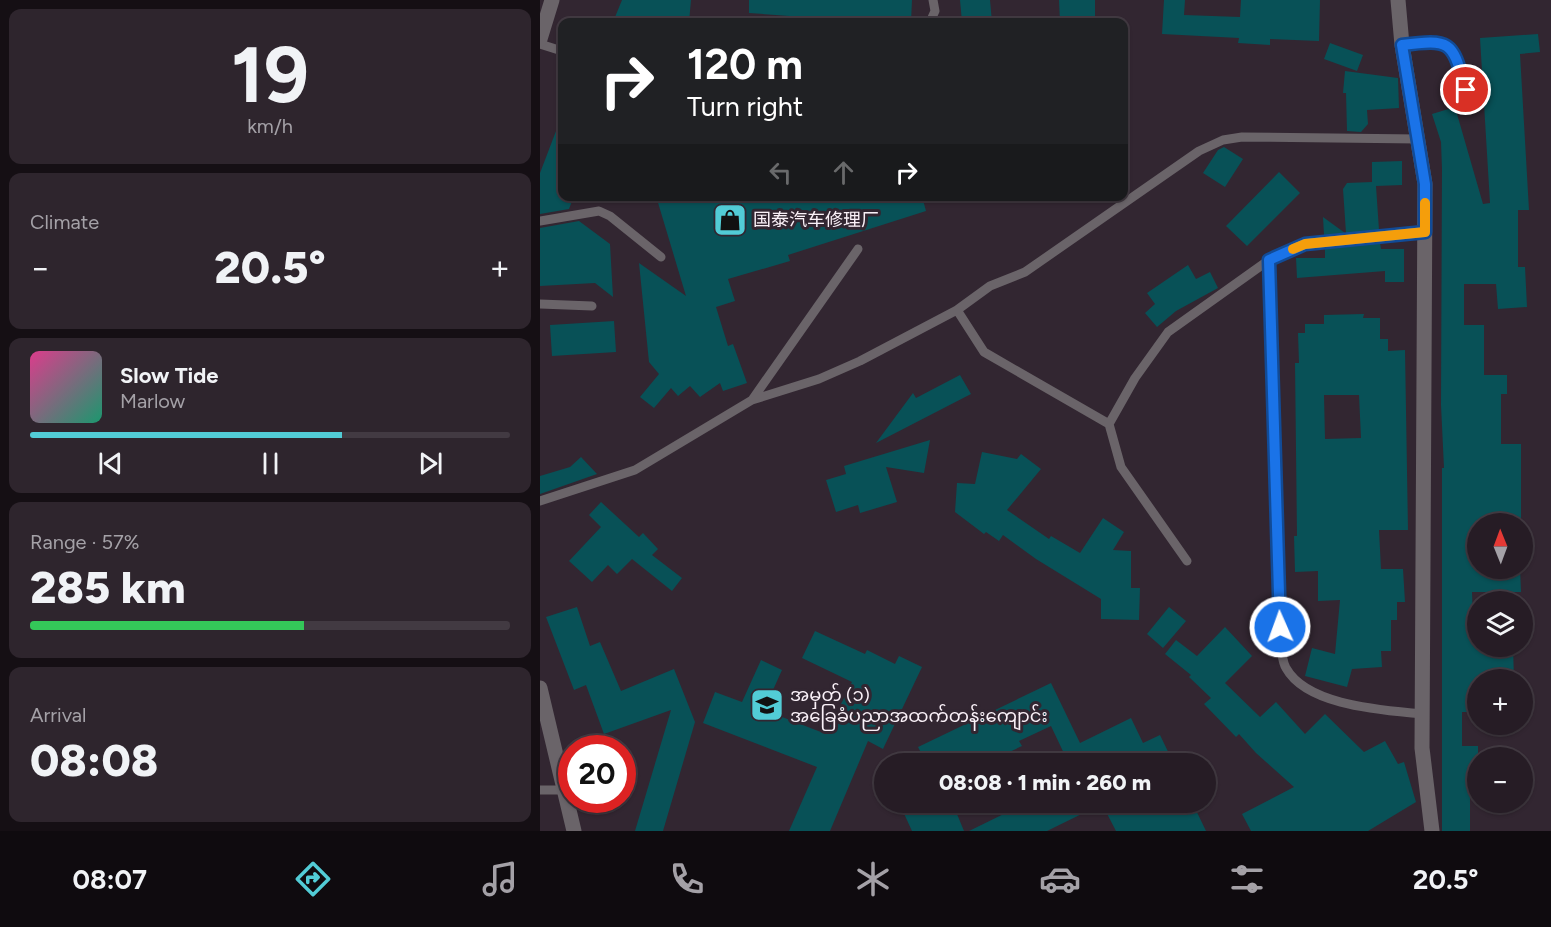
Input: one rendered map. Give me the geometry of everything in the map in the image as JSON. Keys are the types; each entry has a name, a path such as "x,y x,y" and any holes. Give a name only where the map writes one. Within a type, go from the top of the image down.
{"street":[{"path":"540,39 552,0"},
{"path":"1398,0 1402,45 1425,184 1422,748 1432,831"},
{"path":"540,688 558,764"},
{"path":"570,813 574,831"}],"lane":[{"path":"932,18 935,11 933,0"},
{"path":"1402,45 1434,41 1448,45 1455,53 1472,109"},
{"path":"540,44 558,50"},
{"path":"1128,199 1199,151 1223,140 1242,137 1418,139"},
{"path":"540,501 635,470 752,400 819,379 860,360 957,310 990,286 1025,272 1126,201"},
{"path":"540,221 599,211 610,216 661,257"},
{"path":"1109,424 1136,378 1168,332 1269,260 1305,244 1425,232"},
{"path":"752,400 858,249"},
{"path":"1269,260 1280,627 1285,667 1308,691 1362,708 1422,714"},
{"path":"540,304 592,306"},
{"path":"957,310 984,352 1109,424 1121,467 1187,561"},
{"path":"540,790 558,790"}],"building":[{"path":"622,0 691,0 689,18 615,18"},
{"path":"749,0 912,0 911,18 816,18 749,13"},
{"path":"960,0 990,0 992,18 962,18"},
{"path":"1059,0 1095,0 1095,18 1060,18"},
{"path":"1164,0 1185,0 1184,15 1240,17 1241,0 1320,0 1319,41 1270,39 1270,45 1238,43 1239,38 1162,34"},
{"path":"1538,34 1540,52 1520,54 1529,210 1518,210 1518,267 1525,267 1527,307 1498,309 1496,284 1464,284 1464,325 1484,325 1484,375 1507,375 1507,394 1501,394 1501,444 1521,444 1521,513 1467,513 1467,579 1520,579 1521,591 1467,591 1467,657 1513,657 1514,669 1467,669 1467,712 1462,712 1462,746 1478,746 1467,747 1467,813 1470,813 1470,831 1442,831 1442,468 1444,468 1441,405 1442,169 1441,142 1432,114 1455,107 1483,204 1490,203 1480,38"},
{"path":"1330,43 1363,55 1357,71 1324,59"},
{"path":"1345,71 1398,78 1399,108 1367,110 1368,124 1361,132 1347,131 1346,93 1343,93"},
{"path":"558,126 558,201 572,201 569,209 540,214 540,173"},
{"path":"1224,147 1243,159 1225,187 1203,173 1218,150"},
{"path":"1402,161 1402,185 1376,186 1379,230 1346,233 1343,189 1347,183 1372,182 1372,162"},
{"path":"1279,172 1300,193 1247,246 1226,226"},
{"path":"658,201 923,201 926,211 788,255 790,261 728,279 735,301 716,307 728,346 733,344 747,383 723,391 720,383 700,397 690,386 678,396 671,388 654,408 640,397 659,374 649,362 639,263 686,296"},
{"path":"1323,217 1345,233 1324,235"},
{"path":"579,221 610,244 613,297 595,283 540,286 540,228"},
{"path":"1380,243 1381,249 1404,249 1404,282 1385,282 1385,271 1297,278 1296,258 1325,258 1325,249"},
{"path":"1188,265 1196,279 1210,272 1218,288 1176,311 1157,327 1145,313 1155,304 1147,293"},
{"path":"1364,314 1363,318 1380,318 1380,339 1388,339 1388,351 1405,350 1408,530 1379,530 1381,569 1403,569 1405,602 1397,602 1397,620 1391,620 1391,651 1381,651 1382,667 1352,669 1347,687 1305,676 1312,648 1335,654 1340,600 1318,601 1318,571 1295,572 1294,536 1297,536 1295,363 1299,363 1298,333 1305,333 1305,324 1324,324 1324,315","holes":["1324,395 1359,395 1361,438 1325,439"]},
{"path":"614,321 616,352 552,356 550,325"},
{"path":"960,375 971,394 876,443 913,393 916,398"},
{"path":"930,440 924,473 886,467 897,502 860,513 858,505 836,512 826,480 846,474 844,466"},
{"path":"982,452 1017,459 1021,454 1041,469 1007,510 1049,539 1051,536 1080,553 1103,518 1124,532 1113,550 1131,551 1131,588 1140,588 1139,620 1101,619 1101,599 1036,559 1003,535 999,541 986,532 984,534 955,512 957,483 975,484"},
{"path":"581,457 597,474 540,494 540,476 570,467"},
{"path":"601,502 639,537 643,533 658,549 652,555 682,578 672,591 632,559 617,574 608,565 592,582 569,561 601,527 589,515"},
{"path":"577,607 590,646 600,642 621,691 674,669 695,722 663,831 635,831 671,710 604,734 586,685 574,690 546,617"},
{"path":"1169,607 1186,621 1163,648 1147,634"},
{"path":"1225,627 1252,656 1225,683 1260,717 1276,702 1305,734 1325,714 1364,752 1385,741 1398,764 1404,762 1416,802 1368,831 1251,831 1242,814 1294,787 1256,753 1239,734 1236,737 1204,704 1211,698 1189,677 1191,675 1165,654 1176,640 1197,656"},
{"path":"815,631 865,654 867,650 895,664 899,656 922,667 883,749 868,741 830,831 789,831 817,767 703,723 715,692 742,702 761,660 782,670 764,710 826,734 852,682 802,658"},
{"path":"1051,683 1080,743 1131,718 1143,743 1160,735 1169,753 1064,753 1051,726 1019,741 1022,746 1007,753 921,753 918,747"},
{"path":"904,813 957,813 964,831 912,831"},
{"path":"1006,813 1084,813 1047,831 969,831"},
{"path":"1107,813 1197,813 1206,831 1116,831"}],"slow traffic":[{"path":"1293,249 1305,244 1425,232 1425,203"}],"place":[{"name":"国泰汽车修理厂","path":"730,220"},
{"name":"အမှတ် (၁) အခြေခံပညာအထက်တန်းကျောင်း","path":"767,705"}],"route":[{"path":"1280,627 1269,260 1305,244 1425,232 1425,184 1402,45 1434,41 1448,45 1455,53 1466,90"}]}
